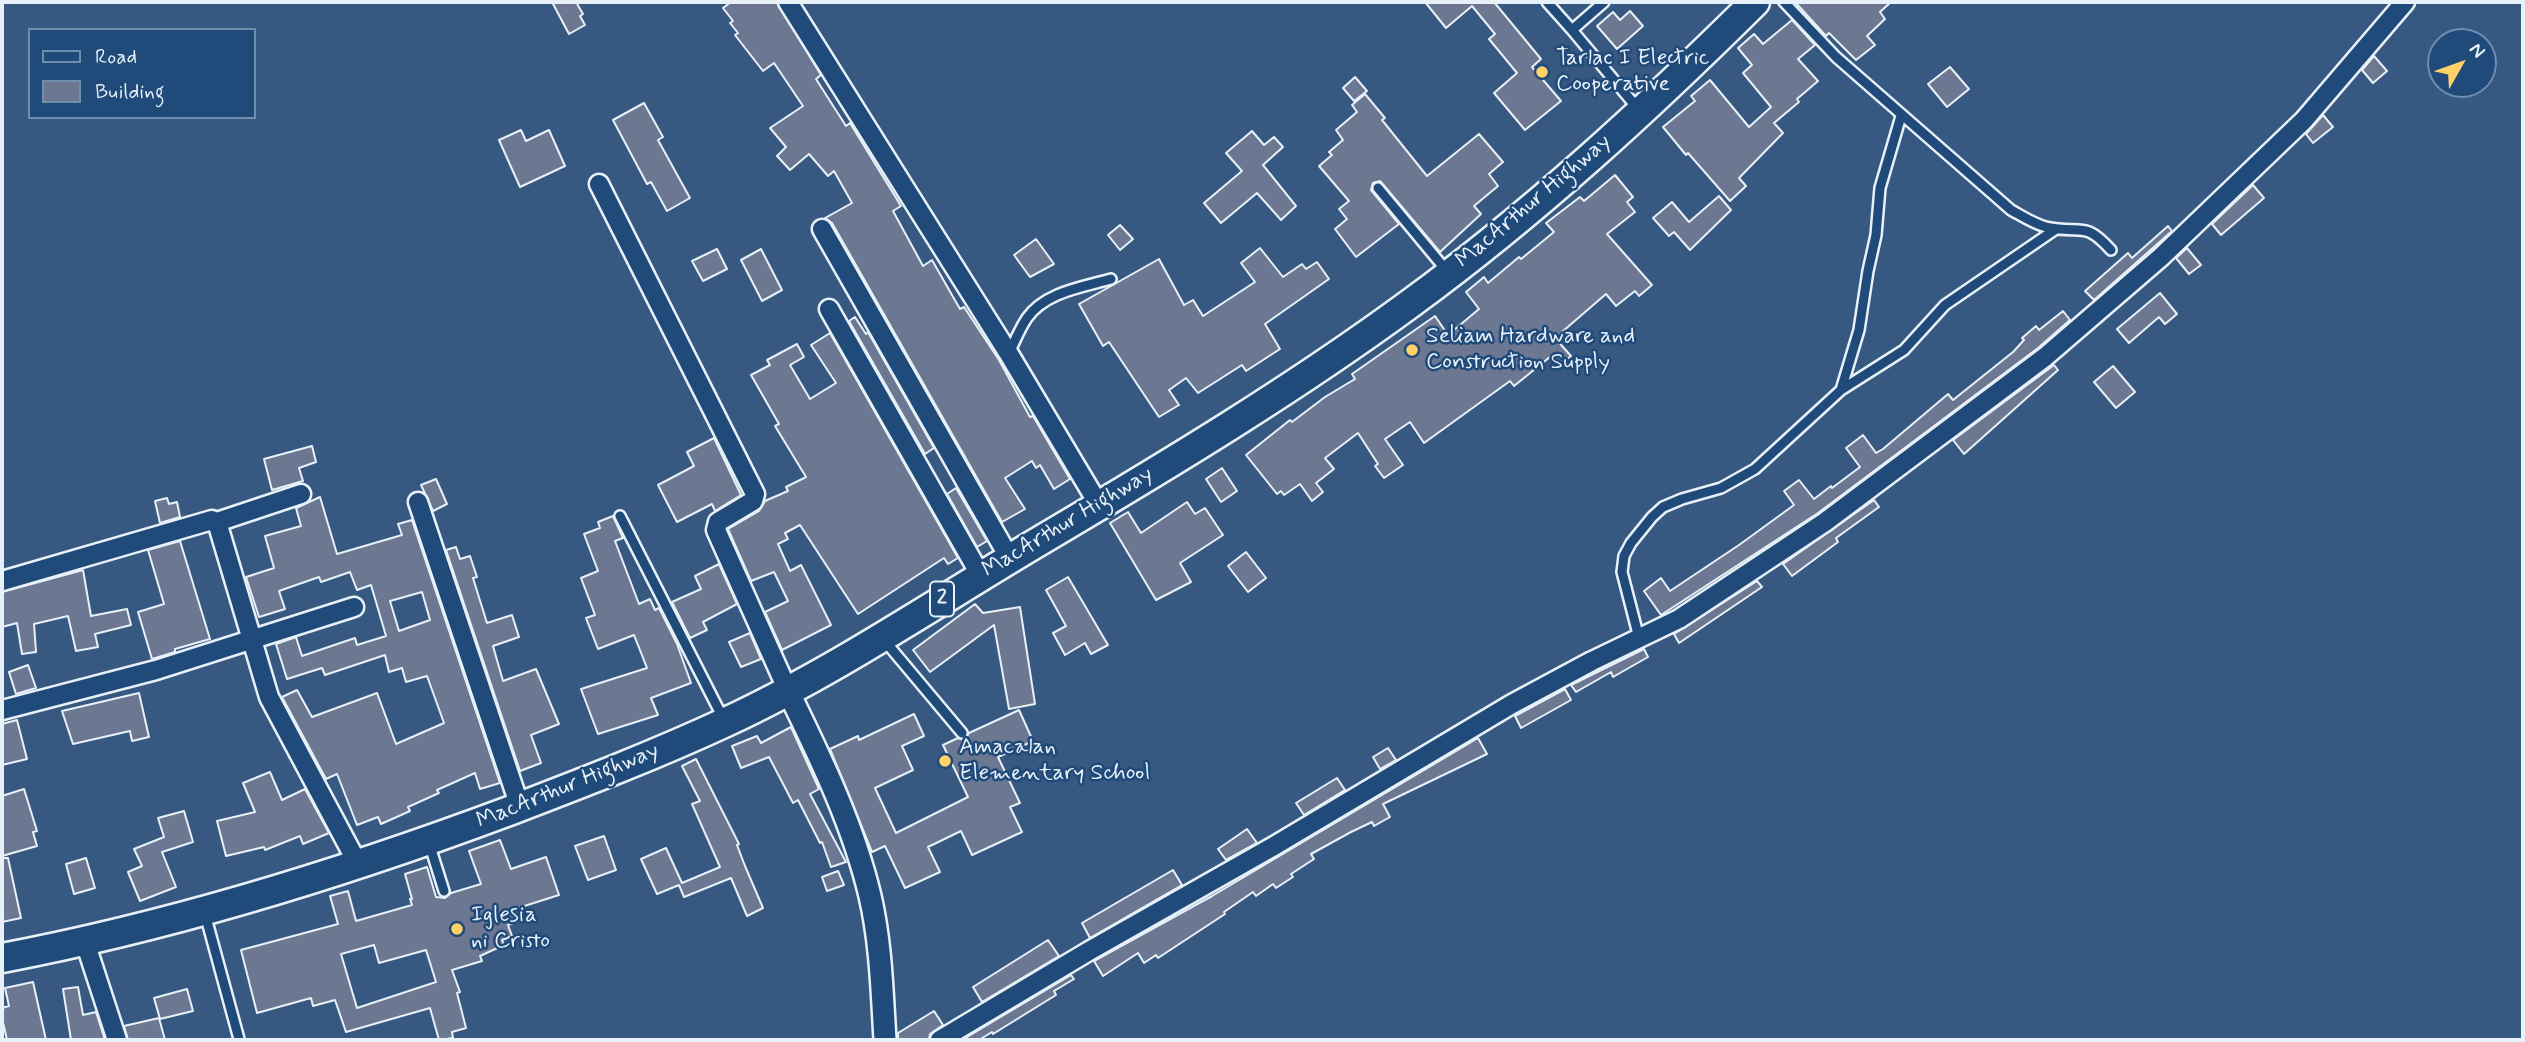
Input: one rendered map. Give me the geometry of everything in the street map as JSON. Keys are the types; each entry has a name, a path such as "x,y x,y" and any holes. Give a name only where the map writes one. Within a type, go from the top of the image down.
{"highway":[{"name":"MacArthur Highway","path":"2,958 85,942 204,912 359,866 429,842 642,758 726,722 788,691 1099,505 1329,360 1449,274 1560,184 1755,2"}],"street":[{"path":"788,2 1009,354 1099,505"},
{"path":"940,1040 1512,704 1679,619 1825,522 2045,358 2161,257 2280,144 2337,84 2405,2"},
{"path":"599,184 755,494 753,501 718,522 716,530 847,821 867,886 878,944 885,1040"},
{"path":"822,229 1010,559"},
{"path":"830,309 981,576"},
{"path":"2,581 212,520 217,522 301,494"},
{"path":"418,502 520,807"},
{"path":"217,522 269,697 359,866"},
{"path":"2,710 156,670 354,607"},
{"path":"85,942 117,1040"}],"lane":[{"path":"1547,2 1640,111"},
{"path":"1572,30 1604,2"},
{"path":"1784,2 1836,57 2011,210 2042,226 2089,230 2097,234 2111,250"},
{"path":"1841,390 1860,330 1876,234 1880,188 1901,116"},
{"path":"1378,188 1449,274"},
{"path":"1639,638 1622,572 1624,556 1640,530 1663,507 1721,488 1755,469 1841,390 1894,358 1945,305 2056,229"},
{"path":"1009,354 1027,318 1047,299 1111,279"},
{"path":"620,516 726,722"},
{"path":"881,636 962,733"},
{"path":"429,842 444,891"},
{"path":"204,912 239,1039"}],"building":[{"path":"552,2 576,2 583,14 580,16 585,25 569,34"},
{"path":"731,2 777,2 821,75 816,79 846,126 850,123 901,206 893,211 923,266 932,260 960,309 964,307 999,360 1030,417 1033,416 1070,479 1054,489 1040,465 1036,468 1032,461 1005,478 1025,509 1002,522 832,223 825,218 852,203 834,171 828,176 809,154 790,170 777,156 786,147 770,128 803,106 774,63 763,71 735,35 738,33 730,23 733,21 723,8"},
{"path":"1425,2 1494,2 1541,59 1532,67 1561,101 1525,130 1494,93 1517,73 1489,39 1495,34 1472,6 1446,28"},
{"path":"1795,2 1891,2 1880,12 1885,19 1867,36 1875,45 1856,60 1829,33 1826,36"},
{"path":"1630,11 1643,26 1617,49 1597,26 1613,12 1620,20"},
{"path":"1792,20 1815,45 1798,59 1818,81 1774,123 1783,133 1739,178 1746,186 1730,201 1663,127 1695,101 1691,96 1710,80 1749,127 1771,107 1743,73 1752,65 1738,48 1754,34 1763,44"},
{"path":"2374,56 2387,71 2373,83 2362,70"},
{"path":"1950,67 1969,89 1947,107 1928,84"},
{"path":"1355,77 1367,91 1354,101 1343,88"},
{"path":"1365,94 1385,118 1382,120 1427,176 1479,134 1503,162 1489,174 1498,186 1474,206 1481,214 1440,252 1380,181 1373,183 1371,190 1399,224 1356,257 1335,229 1347,219 1339,209 1349,201 1319,166 1332,155 1329,152 1343,140 1336,130 1357,112 1352,105"},
{"path":"644,103 663,137 658,140 690,198 667,211 651,182 647,184 613,120"},
{"path":"2323,115 2333,127 2313,143 2306,134"},
{"path":"521,130 526,141 549,130 565,166 520,187 499,140"},
{"path":"1252,131 1264,145 1274,137 1283,147 1263,165 1296,206 1281,220 1257,193 1221,223 1204,203 1242,171 1226,153"},
{"path":"1615,175 1633,197 1627,202 1635,212 1607,234 1652,285 1639,296 1635,291 1616,306 1606,294 1555,338 1571,356 1558,367 1550,357 1514,386 1510,381 1424,443 1410,422 1385,439 1403,465 1384,478 1358,433 1325,458 1334,469 1316,483 1323,492 1312,501 1300,484 1284,495 1281,491 1277,494 1246,455 1290,420 1292,422 1355,379 1352,374 1435,316 1448,335 1479,309 1466,292 1484,277 1488,283 1519,257 1521,259 1554,232 1546,223 1580,197 1584,201"},
{"path":"2253,185 2264,198 2221,235 2212,224"},
{"path":"1719,196 1731,210 1690,250 1674,232 1669,236 1653,218 1672,202 1689,222"},
{"path":"1120,225 1133,239 1120,250 1108,235"},
{"path":"2168,226 2172,231 2094,300 2085,291 2128,253 2132,258"},
{"path":"1036,239 1054,264 1030,277 1014,255"},
{"path":"1260,248 1283,277 1302,264 1306,269 1317,262 1329,279 1265,324 1280,349 1246,371 1242,365 1198,393 1186,378 1169,390 1179,405 1159,417 1109,342 1103,346 1079,304 1159,259 1184,305 1193,300 1203,316 1255,282 1241,263"},
{"path":"2187,248 2201,265 2189,274 2176,258"},
{"path":"717,249 727,269 703,281 692,261"},
{"path":"761,249 782,290 762,301 741,260"},
{"path":"2160,293 2177,314 2165,324 2159,317 2129,343 2117,329"},
{"path":"2063,311 2070,320 2038,348 1818,513 1661,615 1644,591 1661,578 1670,591 1739,545 1794,505 1784,491 1799,480 1814,499 1831,486 1832,488 1860,467 1846,448 1863,435 1876,453 1883,449 1948,394 1953,400 2013,352 2024,340 2022,338 2036,326 2039,330"},
{"path":"855,317 866,334 868,332 934,448 925,454 849,321"},
{"path":"830,333 958,558 948,564 944,558 858,614 800,525 785,533 788,539 778,544 790,571 801,565 831,625 782,650 765,612 788,601 774,572 751,581 728,529 759,511 765,501 788,491 786,487 806,477 775,426 779,424 751,375 770,365 767,360 797,344 804,357 790,365 810,399 836,383 811,345"},
{"path":"2054,365 2058,370 1964,454 1953,440"},
{"path":"2113,366 2135,392 2116,408 2094,382"},
{"path":"714,438 741,495 715,511 712,504 677,522 658,485 694,466 687,452"},
{"path":"312,446 316,462 299,468 303,481 272,490 264,459"},
{"path":"1222,468 1237,491 1221,502 1206,479"},
{"path":"436,479 447,504 433,511 421,485"},
{"path":"956,488 987,541 977,547 947,494"},
{"path":"320,497 337,554 402,535 398,524 412,520 500,783 480,789 475,773 437,790 439,793 408,807 410,811 381,824 378,817 357,825 337,774 326,779 282,697 297,690 312,717 377,693 396,744 444,723 427,676 406,682 402,668 389,672 385,655 325,675 322,668 287,679 276,644 296,637 302,656 355,638 357,645 386,636 371,585 357,590 350,572 321,582 319,577 279,591 285,609 259,617 246,577 274,568 265,536 301,526 296,508","holes":["422,592 430,620 399,631 390,601"]},
{"path":"167,498 169,504 177,502 180,517 160,523 155,501"},
{"path":"1874,500 1879,507 1836,538 1838,542 1792,576 1783,564"},
{"path":"1187,502 1195,514 1205,508 1223,535 1180,563 1191,582 1156,600 1110,523 1128,512 1141,533"},
{"path":"613,516 623,538 615,541 639,604 650,599 655,610 659,608 677,644 691,683 651,698 658,715 598,734 581,689 647,668 634,635 598,649 586,618 595,615 581,578 598,571 584,534 600,528 598,522"},
{"path":"180,541 210,639 152,659 138,612 164,604 148,550"},
{"path":"456,547 460,559 470,556 477,577 473,578 487,623 512,615 519,637 493,646 503,681 536,669 559,724 531,735 541,763 520,771 446,550"},
{"path":"1246,552 1266,578 1248,592 1228,566"},
{"path":"719,564 737,604 703,622 707,630 690,638 672,602 701,589 695,576"},
{"path":"83,570 91,616 127,609 131,625 95,634 98,647 76,651 68,616 34,624 36,652 22,654 17,623 2,627 2,592"},
{"path":"1068,577 1108,645 1091,654 1085,643 1065,655 1053,633 1066,626 1046,590"},
{"path":"1757,581 1762,587 1679,643 1674,634"},
{"path":"975,604 983,613 1020,607 1035,704 1009,709 994,625 930,672 913,650"},
{"path":"750,633 761,659 741,667 729,642"},
{"path":"1644,649 1648,657 1613,677 1611,672 1576,692 1571,685"},
{"path":"28,665 36,688 16,694 9,672"},
{"path":"1565,689 1571,700 1521,728 1515,716"},
{"path":"139,693 149,737 132,741 130,731 73,744 62,711"},
{"path":"1019,710 1033,741 998,757 1020,803 1010,807 1022,832 972,855 961,831 928,847 940,872 905,888 885,846 872,852 830,749 858,736 859,740 914,714 924,736 902,746 913,770 875,788 896,833 968,797 943,745 958,738 964,740 969,733"},
{"path":"17,720 27,759 2,765 2,724"},
{"path":"791,727 819,789 810,794 846,862 831,867 822,842 820,843 798,800 793,803 769,757 741,768 732,746 757,736 761,743"},
{"path":"1478,738 1487,754 1383,804 1390,817 1374,826 1372,822 1311,854 1314,859 1291,874 1293,877 1276,888 1273,884 1256,896 1253,892 1158,958 1156,955 1144,963 1138,953 1103,976 1094,961 1212,896"},
{"path":"1388,748 1396,760 1380,769 1373,757"},
{"path":"696,759 739,844 737,845 763,908 747,916 731,878 684,897 679,885 657,894 641,859 666,848 682,883 720,867 692,804 700,801 682,766"},
{"path":"270,772 282,800 305,789 329,833 303,844 300,836 265,850 264,847 226,856 217,821 255,812 243,783"},
{"path":"1337,778 1345,790 1304,815 1296,803"},
{"path":"24,789 37,831 33,832 37,846 2,856 2,796"},
{"path":"184,811 193,842 162,852 176,887 140,901 128,872 142,866 134,849 164,837 158,818"},
{"path":"1247,829 1257,843 1226,860 1218,849"},
{"path":"604,836 616,870 588,880 575,846"},
{"path":"500,840 511,869 546,857 559,895 515,909 519,921 508,925 512,936 502,940 504,945 480,956 482,961 452,970 460,992 457,993 466,1028 452,1032 453,1038 439,1040 430,1008 346,1032 335,1000 313,1006 311,998 257,1013 241,950 338,924 330,896 348,891 356,921 412,905 405,874 427,867 436,897 445,898 451,893 481,884 469,851","holes":["374,945 379,963 426,950 436,982 357,1008 341,954"]},
{"path":"2,858 8,858 21,918 2,922"},
{"path":"86,858 95,888 74,894 66,864"},
{"path":"1173,870 1182,885 1090,938 1082,923"},
{"path":"838,871 844,885 827,891 822,877"},
{"path":"1048,940 1059,956 982,1002 973,987"},
{"path":"1071,975 1074,979 1054,991 1056,995 993,1034 992,1032 979,1040 962,1040"},
{"path":"33,982 46,1040 7,1040 2,1018 2,1008 9,1006 5,988"},
{"path":"78,987 83,1015 96,1012 105,1040 71,1040 63,989"},
{"path":"187,989 193,1011 160,1019 154,998"},
{"path":"934,1011 943,1025 930,1034 929,1040 898,1040 898,1033"},
{"path":"159,1018 165,1040 128,1040 124,1026"}],"place":[{"name":"Tarlac I Electric Cooperative","path":"1542,72"},
{"name":"Seliam Hardware and Construction Supply","path":"1412,350"},
{"name":"Amacalan Elementary School","path":"945,761"},
{"name":"Iglesia ni Cristo","path":"457,929"}]}
